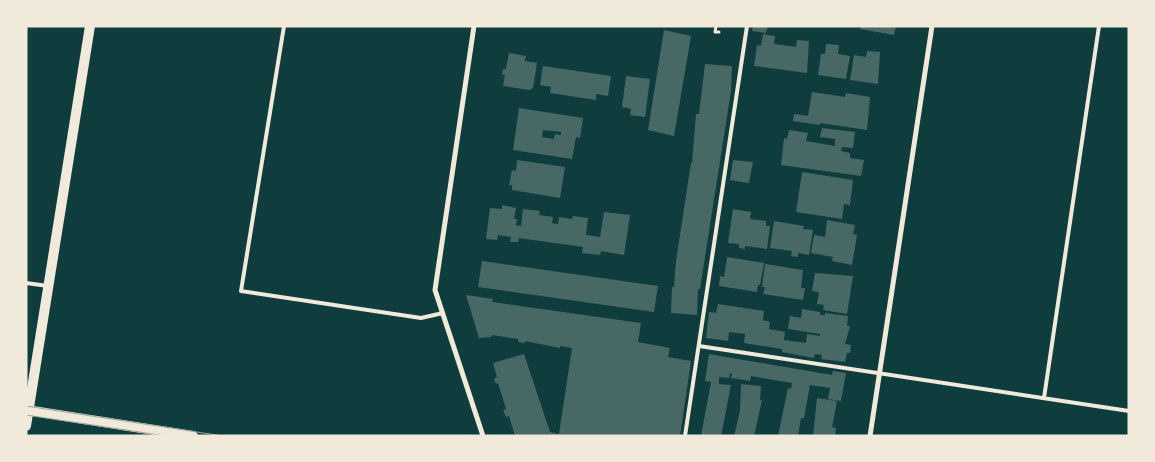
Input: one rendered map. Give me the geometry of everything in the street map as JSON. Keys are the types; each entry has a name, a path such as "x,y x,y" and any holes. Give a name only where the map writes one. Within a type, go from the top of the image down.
{"main road":[{"path":"26,426 90,26"},
{"path":"28,410 145,432 193,436"}],"street":[{"path":"474,26 435,290 483,436"},
{"path":"870,436 932,26"}],"lane":[{"path":"284,26 241,291 421,318 444,314"},
{"path":"685,436 747,26"},
{"path":"1044,398 1098,26"},
{"path":"26,283 48,286"},
{"path":"699,346 1129,410"}],"path":[{"path":"716,26 715,32 718,32"}],"building":[{"path":"753,26 768,26 766,33 752,31"},
{"path":"860,26 896,26 894,35 860,29"},
{"path":"664,30 691,36 674,136 648,130"},
{"path":"763,34 775,36 774,44 796,47 797,40 809,41 807,73 754,66 757,45 761,46"},
{"path":"826,44 839,45 838,54 850,56 846,79 818,75 821,54 825,54"},
{"path":"867,51 880,52 878,84 850,80 854,55 866,57"},
{"path":"509,53 526,56 525,61 537,63 533,88 529,90 503,86 505,75 502,75 503,69 506,69"},
{"path":"705,64 732,66 731,91 700,289 698,289 697,315 671,313 672,287 674,287 676,261 692,163 696,114 699,114"},
{"path":"543,66 611,76 608,96 596,94 596,100 550,93 551,87 540,85"},
{"path":"626,76 650,79 645,117 630,115 631,109 622,107"},
{"path":"812,92 845,97 846,93 870,97 867,130 793,121 794,114 808,116"},
{"path":"519,108 583,118 580,138 576,137 572,159 513,150","holes":["543,130 561,132 561,135 555,134 554,139 542,137"]},
{"path":"822,128 855,132 853,148 842,147 841,151 850,153 850,158 864,160 861,176 781,165 784,138 787,139 789,130 808,133 806,141 835,146 835,139 820,137"},
{"path":"517,160 565,167 560,198 512,190 512,185 509,185 512,170 516,171"},
{"path":"733,160 753,162 749,183 730,180"},
{"path":"802,172 853,180 850,205 844,204 842,219 796,212"},
{"path":"502,205 516,208 514,219 517,219 516,225 521,226 523,209 540,211 539,215 553,217 552,223 558,224 559,217 572,219 573,216 588,218 586,235 600,237 604,212 630,215 624,255 601,251 600,255 582,253 583,247 519,238 518,242 510,242 511,237 498,235 497,240 486,239 490,208 502,209"},
{"path":"733,209 751,212 750,219 766,221 766,226 770,226 767,249 745,246 745,249 739,248 739,244 728,243"},
{"path":"827,220 855,225 853,234 857,235 852,265 832,261 833,257 811,253 814,235 825,237"},
{"path":"774,221 804,226 803,229 813,230 809,255 798,253 798,257 791,256 792,251 770,248"},
{"path":"727,257 764,263 757,292 719,286 720,276 724,277"},
{"path":"482,261 658,286 654,312 478,287"},
{"path":"765,264 803,270 801,288 805,288 803,300 763,294 765,287 762,287"},
{"path":"815,273 853,276 847,314 823,310 824,305 817,304 819,292 812,291"},
{"path":"466,295 493,299 492,302 641,323 638,342 670,348 668,357 691,361 680,436 515,436 509,416 506,417 503,410 506,409 498,383 496,384 494,379 497,377 493,363 524,354 550,432 559,434 572,348 560,346 560,348 525,341 525,343 518,342 518,339 492,335 491,337 479,338"},
{"path":"718,304 764,311 763,320 770,322 769,329 785,332 784,340 806,343 807,334 820,336 820,334 788,329 790,316 801,318 802,309 820,312 820,315 825,315 825,313 848,316 847,326 850,326 845,344 851,345 850,353 847,353 845,362 821,359 822,355 815,354 814,358 782,352 782,349 744,343 745,334 729,332 728,341 706,338 709,312 716,313"},
{"path":"709,354 832,375 833,371 846,373 841,401 828,399 830,388 810,385 804,418 801,418 798,436 778,436 788,388 791,389 792,383 751,376 750,381 731,378 732,374 730,373 729,378 719,377 719,384 731,385 721,436 701,436 711,382 705,381"},
{"path":"741,384 761,386 760,400 762,400 754,436 734,436 740,411"},
{"path":"817,398 837,401 832,427 836,428 835,436 813,436"}],"tram line":[{"path":"26,406 223,436"},
{"path":"26,415 166,436"}]}
